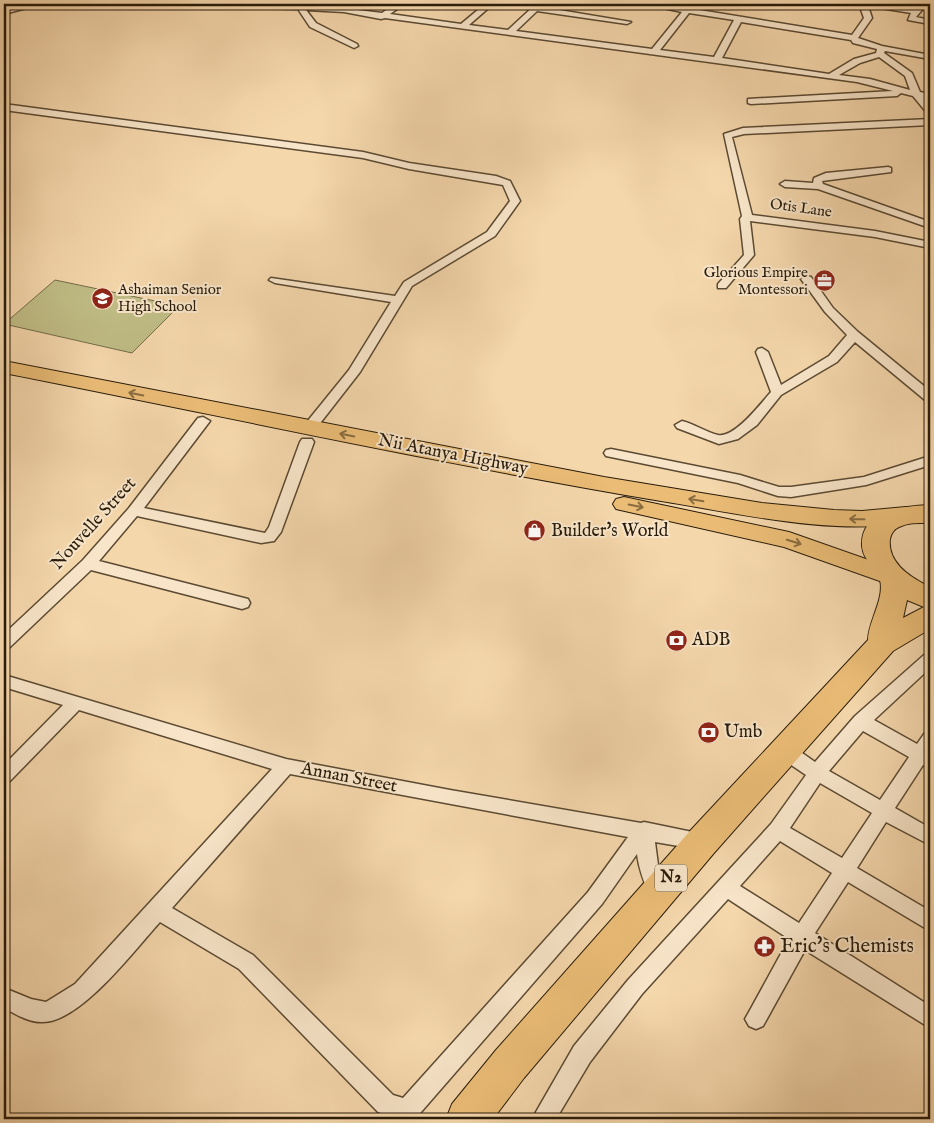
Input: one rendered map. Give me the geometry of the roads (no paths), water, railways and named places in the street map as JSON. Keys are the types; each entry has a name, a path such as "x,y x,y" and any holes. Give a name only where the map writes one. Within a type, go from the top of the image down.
{"highway":[{"path":"923,514 889,522 878,532 875,546 879,562 892,578 910,590 930,599"},
{"path":"883,643 883,632 892,610 892,578"},
{"name":"N2","path":"466,1119 510,1064 702,842 883,643 930,616"}],"main road":[{"name":"Nii Atanya Highway","path":"4,367 308,435 762,510 862,519 923,514"},
{"path":"4,384 203,421 308,435 678,514 789,540 892,578"}],"street":[{"path":"4,12 38,4"},
{"path":"235,4 344,10 462,28 874,82 904,92 930,97"},
{"path":"381,16 400,4"},
{"path":"462,28 490,4"},
{"path":"648,4 666,5 738,20 854,38 860,43 881,51 930,57"},
{"path":"862,4 916,12"},
{"path":"854,38 868,18 862,4"},
{"path":"923,4 911,18 930,22"},
{"path":"509,33 538,6 627,22"},
{"path":"301,8 313,24 354,46"},
{"path":"654,52 686,10"},
{"path":"717,60 738,20"},
{"path":"829,76 856,61 881,51"},
{"path":"881,51 909,74 916,94 930,111"},
{"path":"751,101 904,92"},
{"path":"4,107 349,152 409,166 496,179 507,183 515,201 491,234 412,280 354,372 308,435 276,529 269,537 261,538 134,511"},
{"path":"747,217 727,136 743,131 930,122"},
{"path":"819,186 817,180 826,176 888,170"},
{"path":"785,184 819,186 930,225"},
{"name":"Otis Lane","path":"722,286 749,255 745,219 747,217 875,234 930,245"},
{"path":"807,279 829,310 854,335 930,397"},
{"path":"275,280 398,300"},
{"path":"682,426 719,440 732,436 752,422 777,392 833,359 854,335"},
{"path":"762,352 777,392"},
{"name":"Nouvelle Street","path":"4,642 88,564 134,511 203,421"},
{"path":"611,452 740,479 778,491 791,492 866,481 930,460"},
{"path":"762,510 770,504 778,491"},
{"path":"88,564 242,604"},
{"path":"543,1119 582,1054 635,987 778,830 817,773 861,721 930,659"},
{"name":"Annan Street","path":"4,681 75,704 286,766 450,798 644,830 702,842"},
{"path":"4,776 75,704"},
{"path":"756,1019 802,936 844,870 927,751 861,721"},
{"path":"784,751 817,773 930,837"},
{"path":"4,998 45,1013 66,1004 88,986 286,766"},
{"path":"158,910 246,962 386,1104 407,1112 595,898 644,830"},
{"path":"644,830 648,866 658,894"},
{"path":"778,830 930,922"},
{"path":"725,887 930,1018"}],"place":[{"name":"Glorious Empire Montessori","path":"824,281"},
{"name":"Ashaiman Senior High School","path":"102,298"},
{"name":"Builder's World","path":"535,531"},
{"name":"ADB","path":"676,640"},
{"name":"Umb","path":"708,732"},
{"name":"Eric's Chemists","path":"764,946"}]}
